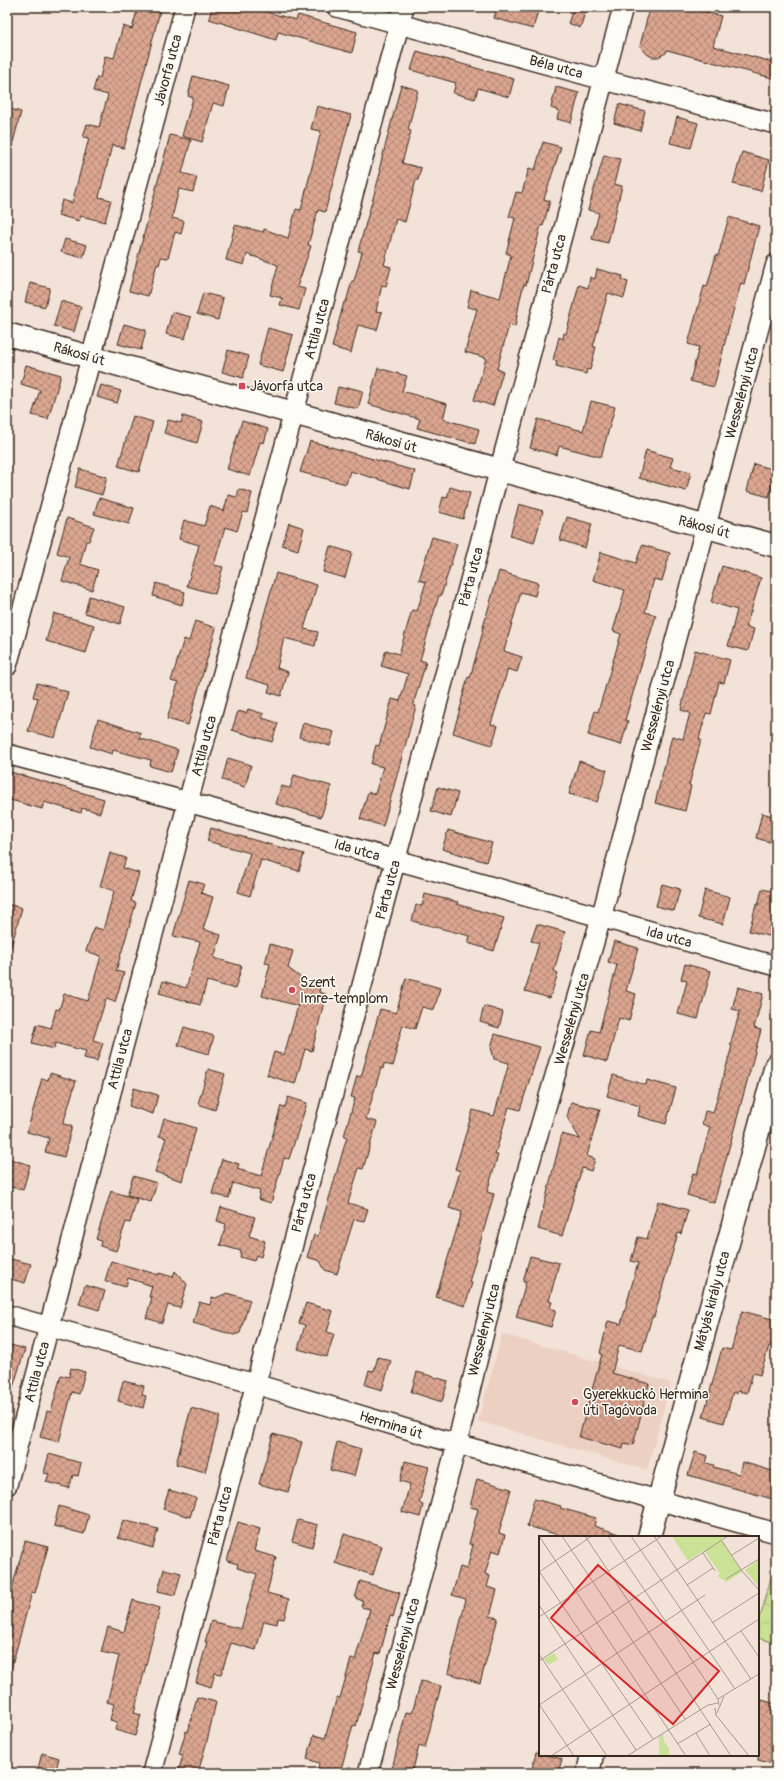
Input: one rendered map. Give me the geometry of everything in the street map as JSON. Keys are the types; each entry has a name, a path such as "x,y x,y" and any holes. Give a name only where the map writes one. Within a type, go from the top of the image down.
{"main road":[{"name":"Rákosi út","path":"7,334 776,546"},
{"name":"Mátyás király utca","path":"649,1536 776,1065"},
{"path":"588,1773 592,1756"}],"street":[{"name":"Jávorfa utca","path":"7,666 92,358 185,7"},
{"name":"Béla utca","path":"337,7 402,16 604,80 776,124"},
{"name":"Párta utca","path":"152,1773 623,7"},
{"name":"Attila utca","path":"7,1485 188,802 402,16"},
{"name":"Wesselényi utca","path":"368,1773 457,1444 502,1258 601,918 776,264"},
{"name":"Ida utca","path":"7,754 188,802 776,966"},
{"name":"Hermina út","path":"7,1315 255,1384 457,1444 776,1533"}],"shaded area":[{"name":"Gyerekkuckó Hermina úti Tagóvoda","path":"502,1334 671,1383 647,1470 478,1421"}],"green space":[{"path":"774,1566 776,1567 776,1643 759,1638 759,1615 761,1615"}],"building":[{"path":"138,7 161,7 124,148 112,145 99,197 111,200 105,222 81,216 79,221 58,215 62,200 72,203 89,138 83,137 87,124 99,127 108,95 93,91 97,77 100,78 105,56 114,58 123,26 132,29"},
{"path":"212,7 248,7 296,20 298,15 357,32 352,53 278,32 276,40 209,19"},
{"path":"497,7 539,7 533,29 494,18"},
{"path":"574,7 587,7 580,28 568,23"},
{"path":"650,7 687,7 721,16 713,46 776,63 776,79 667,50 666,53 658,57 652,57 640,46"},
{"path":"417,51 514,79 509,97 478,88 475,99 453,93 456,83 411,70"},
{"path":"193,76 229,86 224,106 213,103 202,142 182,136 193,98 188,96"},
{"path":"401,85 418,90 408,130 411,131 402,163 421,168 418,180 416,180 405,222 396,219 384,265 391,267 386,286 382,285 376,311 382,312 377,330 358,325 351,353 332,347 344,302 346,302 352,281 354,281 362,252 358,251 381,170 379,170"},
{"path":"556,87 579,93 571,123 557,119 559,111 551,108"},
{"path":"619,104 645,111 640,131 614,123"},
{"path":"317,106 351,115 325,212 318,210 308,245 311,246 297,287 305,289 299,310 280,305 282,298 270,295 278,265 247,254 244,265 226,260 235,225 263,232 264,229 288,238 296,209 301,210 321,131 311,129"},
{"path":"7,108 21,112 11,150 7,149"},
{"path":"677,117 698,123 691,148 670,143"},
{"path":"170,135 191,140 182,173 197,177 193,192 179,189 172,218 184,221 181,234 175,232 168,258 161,257 159,265 157,264 148,296 129,291"},
{"path":"543,142 561,147 544,199 550,201 543,226 541,225 526,285 524,284 515,327 509,325 497,369 503,371 493,406 474,400 486,358 465,352 477,309 467,307 471,290 500,298 511,255 506,253 515,218 509,217 516,192 522,193 529,168 535,170"},
{"path":"742,152 769,160 761,191 733,184"},
{"path":"604,155 620,159 614,184 622,186 608,243 592,239 599,213 588,210"},
{"path":"729,217 759,226 744,284 741,283 714,387 690,381 699,347 688,344 704,286 707,287"},
{"path":"65,239 87,245 83,258 61,252"},
{"path":"597,269 623,276 622,280 628,282 624,298 608,293 593,347 596,347 590,370 587,369 586,374 556,366 557,361 553,360 559,337 563,339 564,333 566,334 579,285 588,288 590,277 595,279"},
{"path":"30,283 50,288 45,307 25,302"},
{"path":"203,293 223,298 218,320 197,314"},
{"path":"61,301 81,307 74,332 54,326"},
{"path":"172,312 191,317 185,339 166,334"},
{"path":"124,324 146,330 141,350 118,344"},
{"path":"268,328 293,335 283,372 258,365"},
{"path":"228,350 249,356 243,378 222,372"},
{"path":"26,365 61,375 48,419 32,415 40,390 21,384"},
{"path":"378,368 407,376 402,391 447,404 443,419 479,429 475,444 417,428 420,419 368,404"},
{"path":"101,385 121,391 117,403 97,397"},
{"path":"338,387 347,389 347,387 363,391 358,409 334,403"},
{"path":"591,401 615,407 601,457 559,446 557,455 530,448 538,419 583,431"},
{"path":"133,416 153,422 139,472 118,466"},
{"path":"183,416 203,422 197,443 164,433 168,420 181,423"},
{"path":"242,421 268,429 264,443 260,442 250,476 227,469"},
{"path":"310,441 415,471 410,489 350,471 346,484 300,472"},
{"path":"646,450 673,458 670,467 691,472 686,491 639,478"},
{"path":"754,464 776,470 769,497 747,491"},
{"path":"80,469 107,477 102,495 75,487"},
{"path":"450,487 470,493 463,519 439,512 443,497 447,498"},
{"path":"239,489 252,493 247,513 243,512 237,531 225,527 214,565 223,567 215,594 187,586 199,545 179,539 184,520 204,526 210,506 224,511 228,495 237,497"},
{"path":"99,498 134,508 129,524 94,514"},
{"path":"519,504 543,511 534,543 510,536"},
{"path":"567,517 592,524 585,548 560,540"},
{"path":"67,518 94,527 89,541 86,541 80,564 98,570 92,590 62,581 69,557 57,553"},
{"path":"289,523 304,528 298,550 282,545"},
{"path":"432,537 457,544 441,596 439,595 420,660 426,662 413,705 416,706 383,826 360,819 368,792 375,794 383,767 371,764 376,745 379,746 392,699 400,701 408,674 381,666 386,650 399,654 412,610 417,611 426,582 419,580"},
{"path":"642,545 670,553 662,581 654,579 645,612 656,615 625,720 628,721 621,745 588,735 595,711 598,712 621,634 613,631 625,590 593,580 601,552 636,563"},
{"path":"330,546 352,553 345,578 323,572"},
{"path":"722,566 761,578 746,627 754,629 748,651 728,646 737,610 711,602"},
{"path":"499,571 538,583 535,596 521,592 504,651 522,657 517,672 508,669 491,724 498,726 492,745 453,733 468,677 470,678"},
{"path":"276,573 317,585 304,629 318,632 315,646 284,638 277,668 288,672 281,696 268,692 270,685 246,678"},
{"path":"156,583 185,592 182,605 153,596"},
{"path":"89,596 125,607 120,624 85,613"},
{"path":"54,613 94,625 86,653 46,641"},
{"path":"195,621 216,628 188,725 167,719 178,683 171,681 184,639 189,641"},
{"path":"695,650 730,660 724,683 719,682 711,714 706,713 699,739 701,740 689,785 691,786 685,811 655,803 672,736 683,739 690,713 681,710"},
{"path":"37,683 68,692 55,738 28,731 38,698 33,697"},
{"path":"248,709 264,714 262,718 278,723 272,742 232,730 238,711 246,713"},
{"path":"98,719 141,733 139,738 178,750 171,772 150,766 151,760 113,750 112,754 90,747"},
{"path":"303,723 334,732 330,746 299,737"},
{"path":"228,758 251,765 245,787 222,780"},
{"path":"579,761 607,770 597,802 569,794"},
{"path":"7,771 104,799 100,813 82,808 81,813 44,802 42,809 7,799"},
{"path":"294,775 331,786 321,817 276,804 281,786 290,788"},
{"path":"438,787 458,793 451,817 431,811"},
{"path":"762,813 776,817 776,841 774,840 773,843 756,838"},
{"path":"211,828 304,854 299,871 261,860 250,896 238,892 250,853 207,841"},
{"path":"448,830 492,843 486,862 442,849"},
{"path":"110,853 126,858 123,868 139,873 131,901 136,903 116,971 124,973 115,1002 106,999 93,1040 103,1043 97,1061 84,1058 86,1051 55,1043 54,1049 32,1043 37,1024 51,1028 56,1009 59,1010 64,994 88,1001 101,956 86,951 94,927 103,930 114,891 100,886"},
{"path":"189,880 204,884 201,893 213,897 203,929 221,935 214,958 242,966 235,989 207,981 200,1005 159,993 163,981 186,988 200,942 173,936"},
{"path":"662,884 680,889 674,911 656,906"},
{"path":"762,889 776,892 776,938 749,931"},
{"path":"705,890 730,897 723,924 698,918"},
{"path":"425,894 458,902 457,904 504,918 494,951 468,943 470,936 412,921 416,905 422,906"},
{"path":"7,904 22,908 11,947 7,946"},
{"path":"537,924 565,932 554,971 558,973 550,998 525,991 539,943 531,941"},
{"path":"614,941 638,948 626,991 636,994 629,1021 619,1018 607,1062 584,1055 591,1030 599,1032 617,965 608,962"},
{"path":"270,944 293,951 288,968 300,977 303,982 320,987 319,992 326,994 312,1051 305,1049 295,1084 267,1075 274,1052 284,1055 298,1006 262,996 270,964 265,963"},
{"path":"685,964 711,971 698,1019 678,1014 687,981 681,979"},
{"path":"406,978 440,988 434,1010 422,1007 415,1029 403,1025 395,1052 397,1052 393,1066 384,1064 383,1069 381,1068 366,1119 377,1122 363,1169 359,1168 348,1203 368,1209 364,1221 354,1219 337,1274 325,1270 320,1261 307,1257 314,1235 318,1236 347,1137 344,1136 355,1098 351,1097 357,1076 361,1077 380,1009 396,1013"},
{"path":"738,987 763,994 754,1028 761,1030 714,1203 687,1195 693,1173 697,1174 710,1127 702,1124 705,1111 713,1113 732,1046 730,1045 740,1011 732,1009"},
{"path":"484,1006 503,1012 499,1028 480,1022"},
{"path":"184,1027 214,1036 209,1054 178,1045"},
{"path":"495,1034 540,1047 520,1110 509,1107 495,1155 498,1155 487,1192 494,1194 469,1282 472,1283 465,1306 436,1297 462,1212 449,1208 460,1171 455,1169 473,1110 494,1116 509,1063 494,1059 491,1047"},
{"path":"208,1069 225,1074 215,1110 198,1104"},
{"path":"50,1073 76,1081 63,1124 72,1126 64,1157 45,1152 49,1138 27,1132 42,1078 48,1080"},
{"path":"613,1075 646,1085 647,1080 676,1088 666,1124 638,1116 640,1106 607,1096"},
{"path":"134,1088 158,1095 153,1114 129,1106"},
{"path":"288,1097 307,1103 289,1159 284,1158 271,1203 258,1199 260,1191 233,1183 229,1198 212,1194 222,1159 239,1164 237,1169 261,1176 281,1106 285,1107"},
{"path":"571,1102 600,1109 587,1156 595,1159 591,1171 582,1168 562,1236 538,1229 562,1134 580,1139 567,1117"},
{"path":"164,1118 196,1128 182,1181 155,1172 166,1138 159,1136"},
{"path":"7,1158 30,1165 23,1190 7,1186"},
{"path":"133,1176 157,1183 151,1202 127,1195"},
{"path":"111,1191 137,1199 130,1223 126,1222 116,1251 100,1246 101,1241 96,1239"},
{"path":"658,1201 688,1210 681,1234 678,1233 654,1317 652,1317 642,1351 619,1345 612,1373 649,1384 633,1445 624,1443 623,1449 579,1437 602,1354 600,1353 608,1321 621,1324 638,1263 631,1261 638,1237 647,1239"},
{"path":"221,1207 255,1217 249,1236 265,1241 261,1257 256,1255 254,1261 240,1257 241,1251 220,1245 226,1224 217,1221"},
{"path":"530,1256 559,1263 549,1301 552,1302 550,1308 556,1310 551,1327 516,1317 526,1282 523,1282"},
{"path":"7,1258 31,1264 25,1283 7,1278"},
{"path":"111,1261 159,1275 159,1273 173,1277 175,1271 187,1284 180,1308 168,1305 162,1323 146,1318 152,1297 149,1297 152,1286 128,1278 126,1287 105,1281"},
{"path":"85,1285 105,1291 99,1310 79,1304"},
{"path":"227,1293 250,1300 240,1333 234,1335 193,1323 199,1302 210,1305 212,1297 216,1298"},
{"path":"306,1303 333,1311 327,1332 334,1334 327,1357 298,1349 305,1325 299,1323"},
{"path":"742,1311 776,1320 776,1327 771,1346 769,1346 760,1375 753,1373 747,1393 738,1391 737,1394 733,1392 724,1423 703,1417 722,1348 731,1350"},
{"path":"7,1344 25,1349 10,1397 7,1397"},
{"path":"378,1357 391,1361 382,1390 365,1385 369,1370 374,1371"},
{"path":"71,1368 85,1372 79,1394 72,1392 59,1442 40,1437 47,1411 51,1412 61,1375 69,1377"},
{"path":"417,1372 448,1381 442,1402 411,1392"},
{"path":"123,1381 144,1386 142,1395 146,1396 143,1408 118,1401"},
{"path":"191,1408 220,1416 205,1472 176,1464"},
{"path":"273,1434 302,1442 288,1492 259,1484"},
{"path":"337,1442 361,1449 354,1476 330,1470"},
{"path":"695,1452 708,1456 706,1463 714,1465 713,1467 739,1474 742,1462 776,1472 776,1500 688,1475"},
{"path":"49,1454 81,1463 78,1476 73,1475 69,1488 46,1482 49,1474 44,1473"},
{"path":"405,1461 429,1467 419,1503 423,1505 420,1517 402,1512 410,1484 400,1481"},
{"path":"477,1479 511,1489 499,1533 505,1535 500,1553 492,1550 485,1574 490,1576 487,1587 497,1590 490,1616 498,1618 480,1683 448,1673 466,1599 452,1595 460,1567 467,1569 473,1545 469,1544 478,1509 470,1507"},
{"path":"169,1490 196,1498 190,1517 163,1509"},
{"path":"534,1499 561,1506 560,1508 596,1518 594,1526 619,1534 619,1536 562,1536 527,1526"},
{"path":"59,1506 89,1515 84,1534 54,1526"},
{"path":"123,1520 158,1529 153,1548 118,1538"},
{"path":"298,1520 318,1525 312,1547 292,1541"},
{"path":"238,1522 260,1529 254,1551 276,1557 267,1593 289,1599 284,1619 278,1618 277,1624 264,1621 256,1650 231,1643 221,1674 215,1673 211,1687 196,1682 211,1621 241,1629 257,1574 237,1568 238,1564 227,1561"},
{"path":"344,1534 382,1546 373,1575 335,1563"},
{"path":"25,1541 48,1547 35,1593 32,1592 11,1669 7,1668 7,1599 9,1599"},
{"path":"164,1569 181,1573 175,1595 158,1591"},
{"path":"360,1581 400,1593 393,1617 390,1616 380,1654 376,1653 356,1726 353,1725 340,1773 317,1773 319,1763 307,1759 314,1735 325,1738 337,1697 340,1698 351,1659 355,1660 370,1609 361,1607 363,1601 355,1598"},
{"path":"133,1600 160,1608 134,1713 141,1715 135,1736 115,1730 117,1722 110,1720 114,1704 107,1702 119,1656 101,1652 108,1627 124,1632"},
{"path":"421,1681 441,1686 425,1748 419,1746 412,1773 391,1773 406,1712 412,1713"},
{"path":"197,1697 216,1702 208,1737 198,1773 178,1773 183,1755 179,1754 186,1731 188,1732"},
{"path":"762,1700 776,1704 776,1765 758,1760 759,1710"},
{"path":"536,1752 539,1753 539,1756 551,1756 562,1759 558,1773 531,1773"},
{"path":"42,1753 59,1758 55,1773 37,1773"}],"place":[{"name":"Jávorfa utca","path":"242,386"},
{"name":"Szent Imre-templom","path":"292,990"},
{"name":"Gyerekkuckó Hermina úti Tagóvoda","path":"575,1402"}]}
